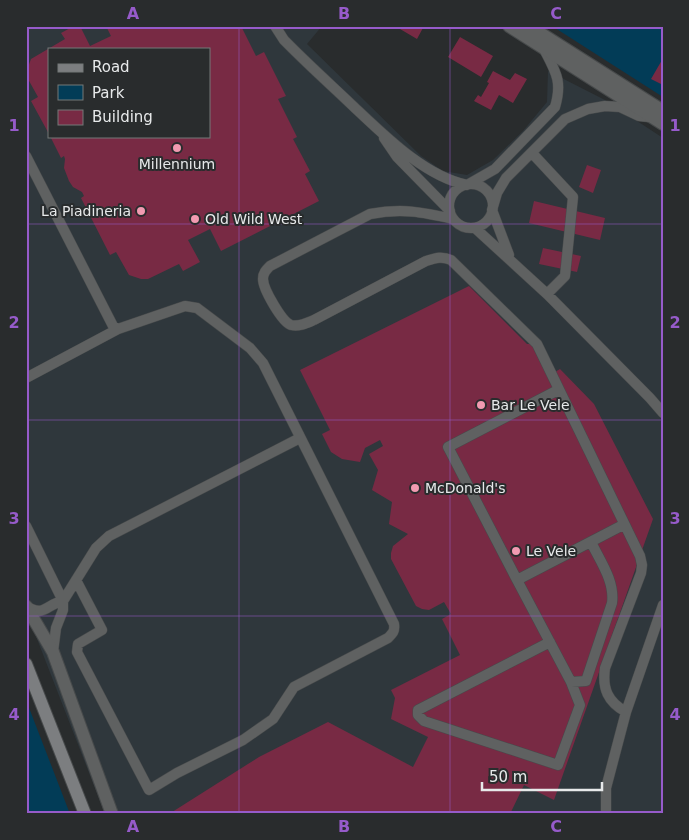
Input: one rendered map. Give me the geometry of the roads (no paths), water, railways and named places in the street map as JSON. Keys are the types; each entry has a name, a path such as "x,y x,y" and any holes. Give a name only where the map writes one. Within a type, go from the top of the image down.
{"main road":[{"path":"26,664 85,814"}],"street":[{"path":"509,26 659,117"},
{"path":"529,26 659,117"},
{"path":"26,606 53,652 112,814"}],"lane":[{"path":"275,26 284,40 297,53 380,131 418,161 458,183 481,187 486,191 490,197 492,210 510,259"},
{"path":"451,215 449,202 451,196 461,187 494,169 555,107 559,94 559,81 543,48"},
{"path":"380,131 397,157 451,215 463,227 475,228 486,222 497,193 506,178 565,119 588,109 605,106 620,107 639,116 659,117"},
{"path":"532,153 573,197 564,276 547,294"},
{"path":"26,156 113,326 118,329"},
{"path":"451,215 417,210 384,211 370,214 270,266 263,277 264,285 282,317 287,323 297,326 314,320 432,259 445,258 452,260 537,344 640,556 641,573 604,678 606,691 615,706 626,712"},
{"path":"475,228 547,294 663,413"},
{"path":"26,378 118,329 185,306 197,308 250,348 263,364 394,624 394,633 388,638 294,687 273,719 242,740 148,790 77,652 78,644 102,630 76,580"},
{"path":"550,642 418,710 418,715 424,721 558,765 580,705 572,682 448,447 558,390"},
{"path":"63,601 96,548 110,536 300,438"},
{"path":"517,580 623,524"},
{"path":"26,526 63,601 63,610 56,628 53,652"},
{"path":"572,682 586,681 612,602 612,585 591,542"},
{"path":"26,606 35,611 44,611 55,602 63,601"},
{"path":"606,814 606,788 626,712 663,605"}],"place":[{"name":"Millennium","path":"177,148"},
{"name":"La Piadineria","path":"141,211"},
{"name":"Old Wild West","path":"195,219"},
{"name":"Bar Le Vele","path":"481,405"},
{"name":"McDonald's","path":"415,488"},
{"name":"Le Vele","path":"516,551"}]}
